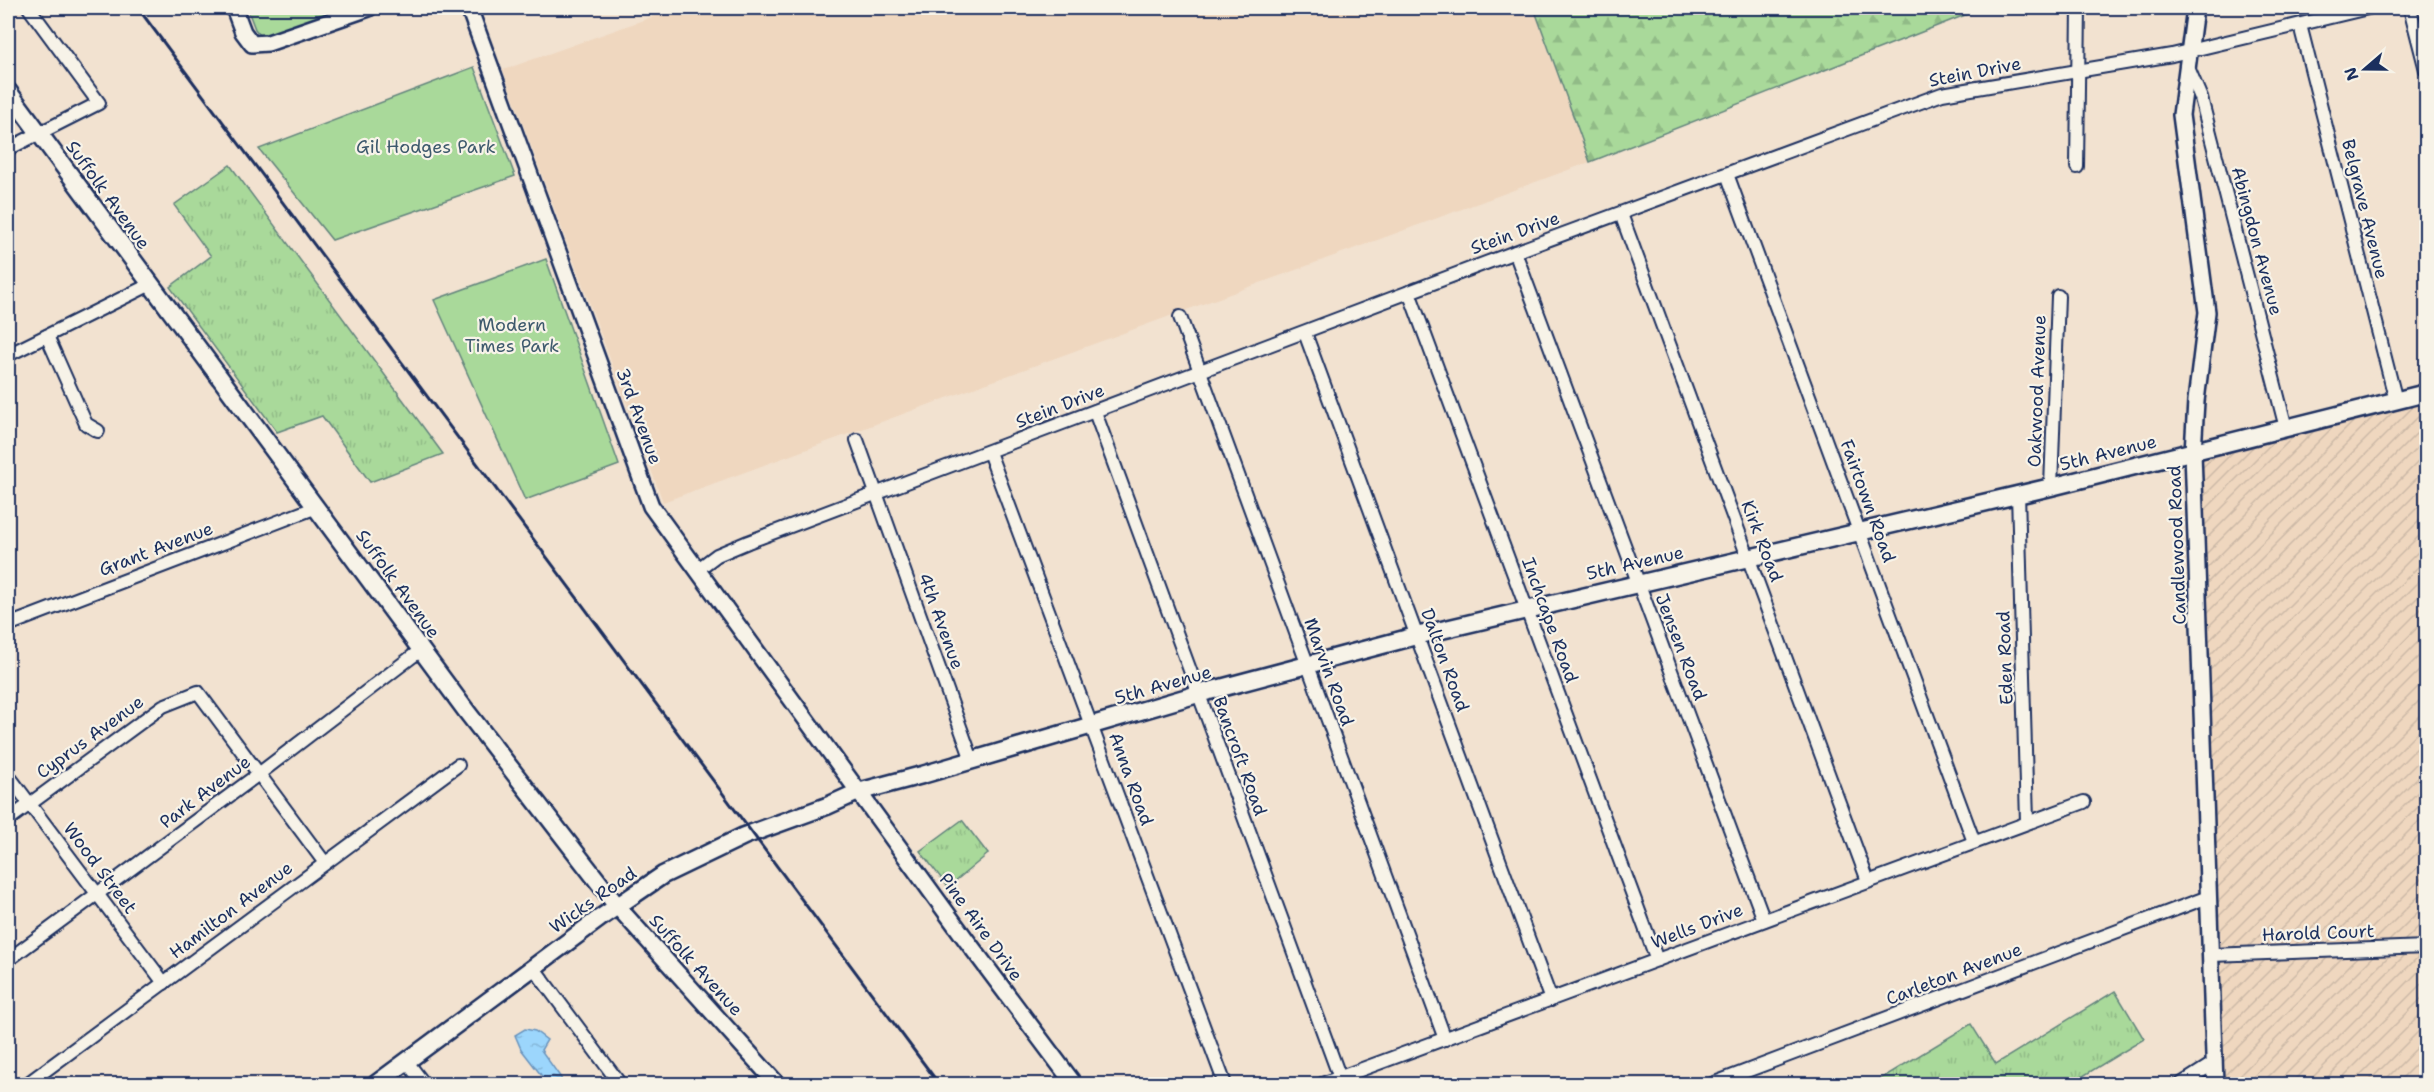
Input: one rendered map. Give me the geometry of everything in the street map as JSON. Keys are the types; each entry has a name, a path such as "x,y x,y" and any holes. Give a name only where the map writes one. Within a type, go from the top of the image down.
{"main road":[{"name":"Suffolk Avenue","path":"8,91 149,285 317,507 485,736 617,906"},
{"name":"5th Avenue","path":"858,792 1198,694 1416,636 1638,582 2051,487 2427,393"},
{"name":"Wicks Road","path":"376,1084 533,967 663,875 744,836 827,806 858,792"},
{"path":"383,1084 407,1062"}],"street":[{"path":"8,149 99,103 29,8"},
{"path":"234,8 243,32 252,44 268,43 369,8"},
{"name":"3rd Avenue","path":"469,8 651,506 819,735 858,792"},
{"path":"2077,168 2079,8"},
{"name":"Candlewood Road","path":"2195,8 2181,115 2207,312 2196,401 2193,452 2215,1084"},
{"name":"Stein Drive","path":"697,570 717,555 748,542 1515,252 1941,94 2078,71 2188,58 2300,25 2368,8"},
{"path":"2410,8 2427,70"},
{"name":"Belgrave Avenue","path":"2300,25 2396,401"},
{"name":"Abingdon Avenue","path":"2188,58 2201,98 2286,428"},
{"name":"Fairtown Road","path":"1727,174 1974,842"},
{"name":"Kirk Road","path":"1621,214 1868,881"},
{"name":"Jensen Road","path":"1515,252 1764,920"},
{"path":"8,355 149,285"},
{"name":"Inchcape Road","path":"1409,292 1657,960"},
{"name":"Oakwood Avenue","path":"2051,487 2058,296"},
{"name":"Marvin Road","path":"1180,317 1445,1039"},
{"name":"Dalton Road","path":"1305,333 1551,1000"},
{"path":"47,336 86,424 98,431"},
{"name":"Bancroft Road","path":"1095,412 1340,1078"},
{"name":"4th Avenue","path":"857,440 972,760"},
{"name":"Anna Road","path":"989,452 1225,1084"},
{"name":"Eden Road","path":"2018,494 2027,822"},
{"name":"Grant Avenue","path":"8,625 317,507"},
{"name":"Park Avenue","path":"8,960 260,773 422,649"},
{"name":"Cyprus Avenue","path":"8,820 163,706 198,692 260,773"},
{"name":"Hamilton Avenue","path":"27,1084 458,765"},
{"path":"260,773 325,863"},
{"name":"Wood Street","path":"8,775 164,983"},
{"name":"Pine Aire Drive","path":"858,792 1074,1084"},
{"name":"Wells Drive","path":"1322,1084 2084,802"},
{"name":"Carleton Avenue","path":"1712,1084 2208,897"},
{"name":"Suffolk Avenue","path":"617,906 777,1084"},
{"name":"Harold Court","path":"2211,955 2427,947"},
{"path":"533,967 620,1084"},
{"path":"407,1062 424,1084"},
{"path":"2181,1084 2214,1063"}],"shaded area":[{"path":"677,8 1534,8 1590,162 663,502 503,70"},
{"path":"2426,394 2426,1084 2215,1084 2193,452"}],"green space":[{"path":"247,8 342,8 266,35 260,35 255,29"},
{"path":"1534,8 1983,8 1590,162"},
{"name":"Gil Hodges Park","path":"474,67 515,176 332,240 259,149"},
{"path":"230,165 443,454 370,482 322,416 277,432 170,287 211,256 174,205"},
{"name":"Modern Times Park","path":"546,259 619,465 525,500 434,300"},
{"path":"962,820 988,854 948,887 920,851"},
{"path":"2115,991 2144,1039 2070,1084 1872,1084 1971,1024 1996,1064"}],"water":[{"path":"525,1029 535,1031 547,1040 541,1050 561,1078 562,1084 548,1084 521,1049 515,1035"}],"railway":[{"path":"138,8 939,1084"}]}
